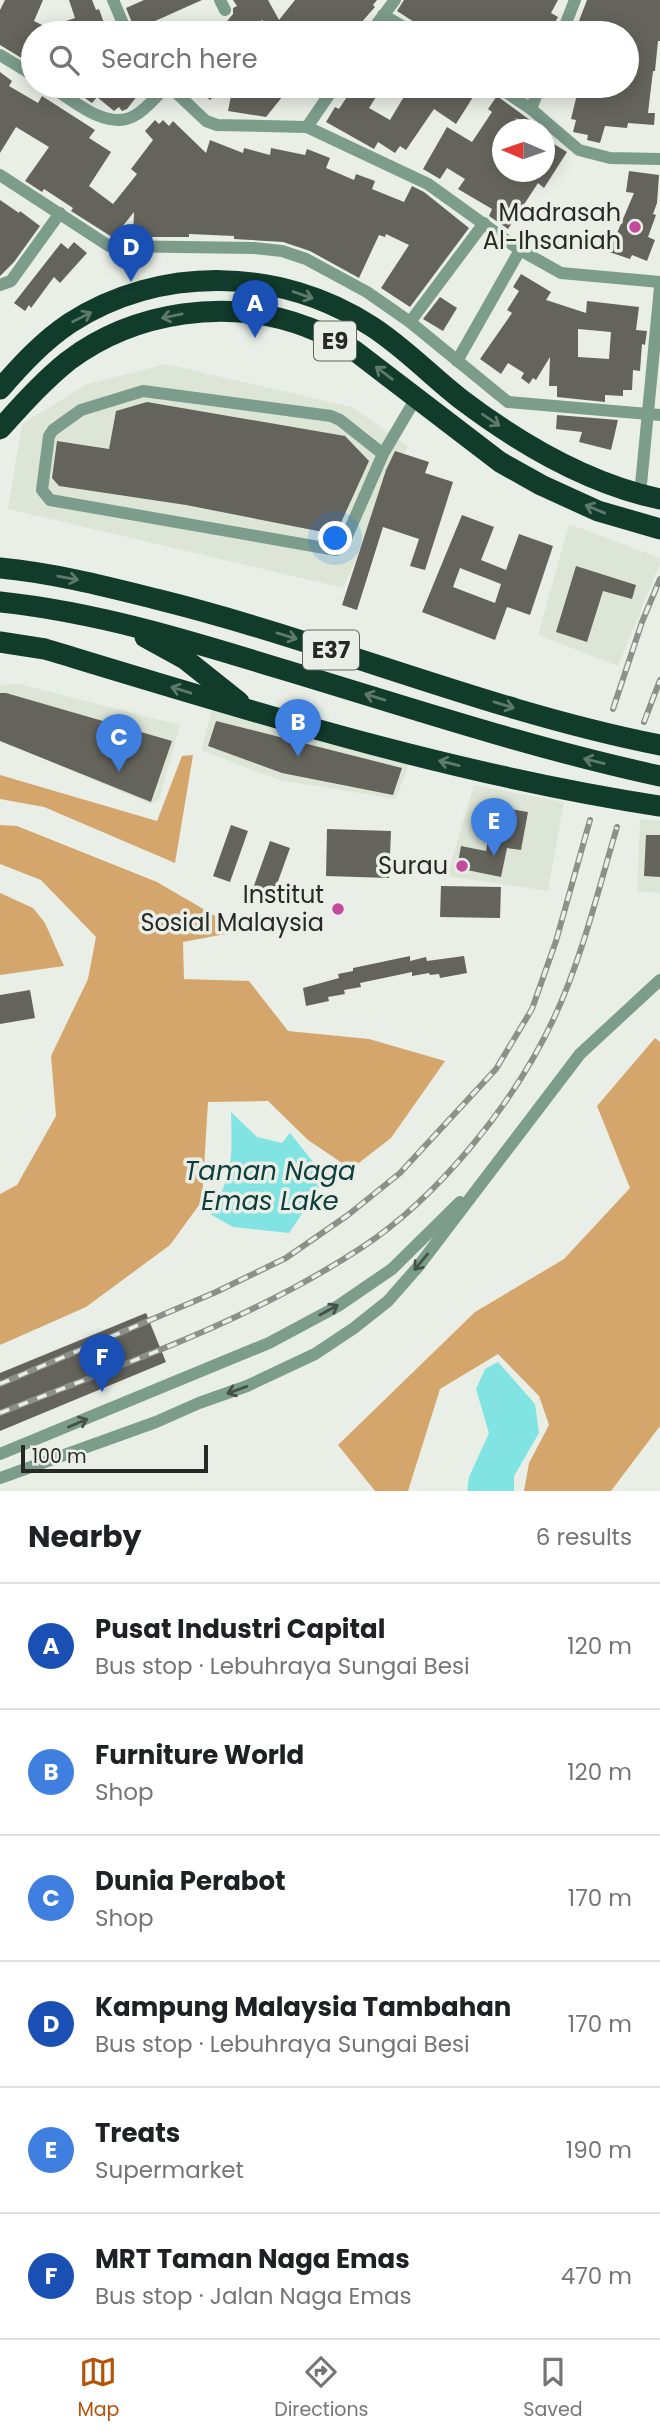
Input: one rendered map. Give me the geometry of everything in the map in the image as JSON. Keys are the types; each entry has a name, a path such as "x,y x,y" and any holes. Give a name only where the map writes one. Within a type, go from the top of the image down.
{"highway":[{"name":"E9","path":"0,389 28,358 70,323 138,291 178,282 249,281 303,294 341,309 373,326 463,401 520,439 598,480 650,497"},
{"name":"E9","path":"0,429 58,370 91,346 115,333 182,313 249,314 307,327 355,351 500,462 541,485 598,511 660,529"},
{"name":"E37","path":"0,568 76,579 213,613 529,713 660,745"},
{"name":"E37","path":"0,602 172,635 530,744 660,776"},
{"path":"120,624 185,659 246,708"},
{"path":"0,642 45,649 357,740 494,774 660,806"}],"street":[{"path":"113,0 122,21"},
{"path":"379,21 395,0"},
{"path":"567,21 575,0"},
{"path":"383,15 393,21"},
{"path":"0,55 21,68"},
{"path":"70,98 102,118 119,119 135,116 155,98"},
{"path":"181,98 206,121 217,125 307,127 428,184 520,250 561,273 660,282"},
{"path":"307,127 327,98"},
{"path":"515,98 579,150 610,158 660,159"},
{"path":"531,109 535,98"},
{"path":"0,175 109,246 254,248 282,251 306,259 367,292 410,322 508,402 653,415"},
{"path":"0,285 11,281 60,213"},
{"path":"410,322 484,223"},
{"path":"457,361 520,250"},
{"path":"650,497 660,287"},
{"path":"383,454 331,416 143,391 89,407 53,430 49,436 42,489 50,500 336,550 343,545 383,454 416,398"},
{"path":"0,1478 247,1386 315,1354 354,1328 388,1301 443,1236 491,1168 580,1054 660,980"},
{"path":"0,1454 268,1343 338,1306 392,1269 491,1168"}],"shaded area":[{"path":"166,364 352,407 408,446 343,588 8,509 22,424 87,384"},
{"path":"569,524 660,558 660,564 618,666 538,635"},
{"path":"19,684 180,725 159,800 150,804 0,740 0,685"},
{"path":"212,709 410,761 396,799 279,780 201,750"},
{"path":"193,755 175,863 44,807 0,799 0,775 157,821 182,756"},
{"path":"474,785 564,802 548,891 447,876"},
{"path":"640,819 660,821 660,893 637,891"},
{"path":"0,825 17,826 157,882 241,931 183,942 184,979 249,981 288,1031 369,1039 445,1061 391,1138 351,1169 308,1140 268,1101 208,1102 202,1201 170,1245 86,1307 0,1345 0,1194 17,1185 56,1116 51,1056 88,979 96,937 41,880 0,864"},
{"path":"0,893 33,908 45,923 64,966 0,975"},
{"path":"655,1038 660,1042 660,1426 611,1491 524,1491 529,1463 549,1425 539,1396 498,1354 440,1389 408,1491 375,1491 338,1445 475,1312 564,1259 630,1188 597,1106"}],"water":[{"name":"Taman Naga Emas Lake","path":"231,1112 257,1137 282,1143 290,1133 326,1178 289,1233 233,1227 210,1214 224,1187 230,1165"},
{"path":"498,1362 535,1404 539,1433 514,1476 514,1491 467,1491 469,1477 489,1433 476,1389 485,1369"}],"building":[{"path":"5,0 43,0 34,21 21,21 21,58 0,45 0,10"},
{"path":"69,0 92,0 103,21 66,21 75,18"},
{"path":"144,0 202,0 155,21 131,21 126,8"},
{"path":"233,0 268,0 279,20 295,0 377,0 373,5 375,7 363,21 227,21 233,14 233,8 237,6"},
{"path":"404,0 558,0 551,13 558,17 556,21 412,21 397,11"},
{"path":"587,0 660,0 660,41 648,113 655,113 654,125 628,123 627,128 605,126 600,143 587,140 588,135 573,132 576,120 571,119 576,98 639,98 639,21 579,21"},
{"path":"0,72 12,81 9,86 21,93 21,98 29,98 38,103 41,98 45,98 95,130 89,138 111,152 89,186 113,204 137,174 131,169 153,140 145,131 155,120 159,124 163,120 169,126 173,121 206,153 210,140 243,153 244,148 270,155 271,148 305,155 307,149 330,158 326,168 354,180 356,174 375,181 372,189 404,202 412,186 424,192 469,228 410,307 381,288 409,245 386,234 385,237 379,235 359,278 310,251 283,242 189,234 189,237 133,237 134,212 112,237 71,211 73,208 44,189 42,192 25,181 49,147 16,127 0,153"},
{"path":"98,98 136,98 127,109 122,111 119,107 114,111"},
{"path":"231,98 281,98 266,117 228,111"},
{"path":"346,98 375,98 369,108 390,120 403,98 472,98 456,124 434,109 406,150 400,146 395,153 378,142 374,149 326,122 335,107 339,109"},
{"path":"496,98 500,98 529,119 492,119 492,182 548,182 544,188 538,183 508,229 489,216 492,209 458,189 465,179 447,168 440,179 423,169 447,127 472,142 492,112 488,109"},
{"path":"555,145 567,152 555,171"},
{"name":"Madrasah Al-Ihsaniah","path":"629,171 659,175 657,203 653,214 656,215 648,237 655,240 647,261 632,255 630,259 609,252 634,193 626,192"},
{"path":"0,200 40,226 14,262 0,276"},
{"path":"74,242 87,253 60,283 54,277 31,308 29,305 25,311 14,303 61,243 68,249"},
{"path":"521,274 551,292 546,300 586,313 587,301 639,307 636,330 647,331 645,345 642,344 640,371 633,370 632,390 623,390 623,396 605,395 605,402 557,397 557,386 549,386 550,357 536,380 533,378 529,384 521,378 524,373 508,363 501,374 480,359 512,313 507,310 519,291 513,287","holes":["578,329 611,332 609,359 578,357"]},
{"path":"440,297 457,308 443,331 423,319"},
{"path":"147,402 345,436 369,461 339,527 328,533 186,505 59,486 52,478 57,441 109,449 116,411"},
{"path":"557,415 618,420 611,450 579,442 582,432 556,429"},
{"path":"395,451 429,462 425,473 453,482 425,570 410,566 419,539 383,527 357,610 342,605 386,470"},
{"path":"462,515 494,527 481,560 506,570 519,534 553,546 530,615 507,607 495,640 422,612","holes":["460,568 501,584 495,603 453,587"]},
{"path":"576,566 636,585 632,599 603,591 587,642 556,632"},
{"path":"0,693 172,741 151,802 0,741"},
{"path":"216,721 402,768 393,795 282,773 208,746"},
{"path":"494,806 528,812 521,850 507,848 501,877 457,868 461,846 486,851"},
{"path":"231,825 248,831 230,882 213,876"},
{"path":"327,829 391,831 389,878 326,876"},
{"path":"646,835 660,835 660,877 644,876"},
{"path":"270,841 290,848 272,898 252,891"},
{"path":"441,886 501,887 500,918 440,917"},
{"path":"410,956 410,961 426,957 427,961 464,956 467,973 440,978 439,974 429,973 412,976 412,972 360,983 361,987 344,990 345,994 328,997 329,1001 306,1006 303,988 339,978 338,974 353,971 353,968"},
{"path":"30,990 35,1018 0,1024 0,995"},
{"path":"146,1313 166,1362 0,1431 0,1373"}],"railway":[{"path":"613,709 642,622 660,579"},
{"path":"644,722 660,680"},
{"path":"0,1384 216,1292 286,1258 348,1215 400,1173 496,1069 532,1009 556,941 590,820"},
{"path":"0,1413 139,1359 275,1298 361,1248 419,1202 472,1145 538,1050 573,972 617,827"}],"place":[{"name":"Madrasah Al-Ihsaniah","path":"635,227"},
{"name":"Kampung Malaysia Tambahan","path":"131,282"},
{"name":"Pusat Industri Capital","path":"255,338"},
{"name":"Furniture World","path":"298,757"},
{"name":"Dunia Perabot","path":"119,772"},
{"name":"Treats","path":"494,856"},
{"name":"Surau","path":"462,866"},
{"name":"Institut Sosial Malaysia","path":"338,909"},
{"name":"MRT Taman Naga Emas","path":"102,1392"}]}
